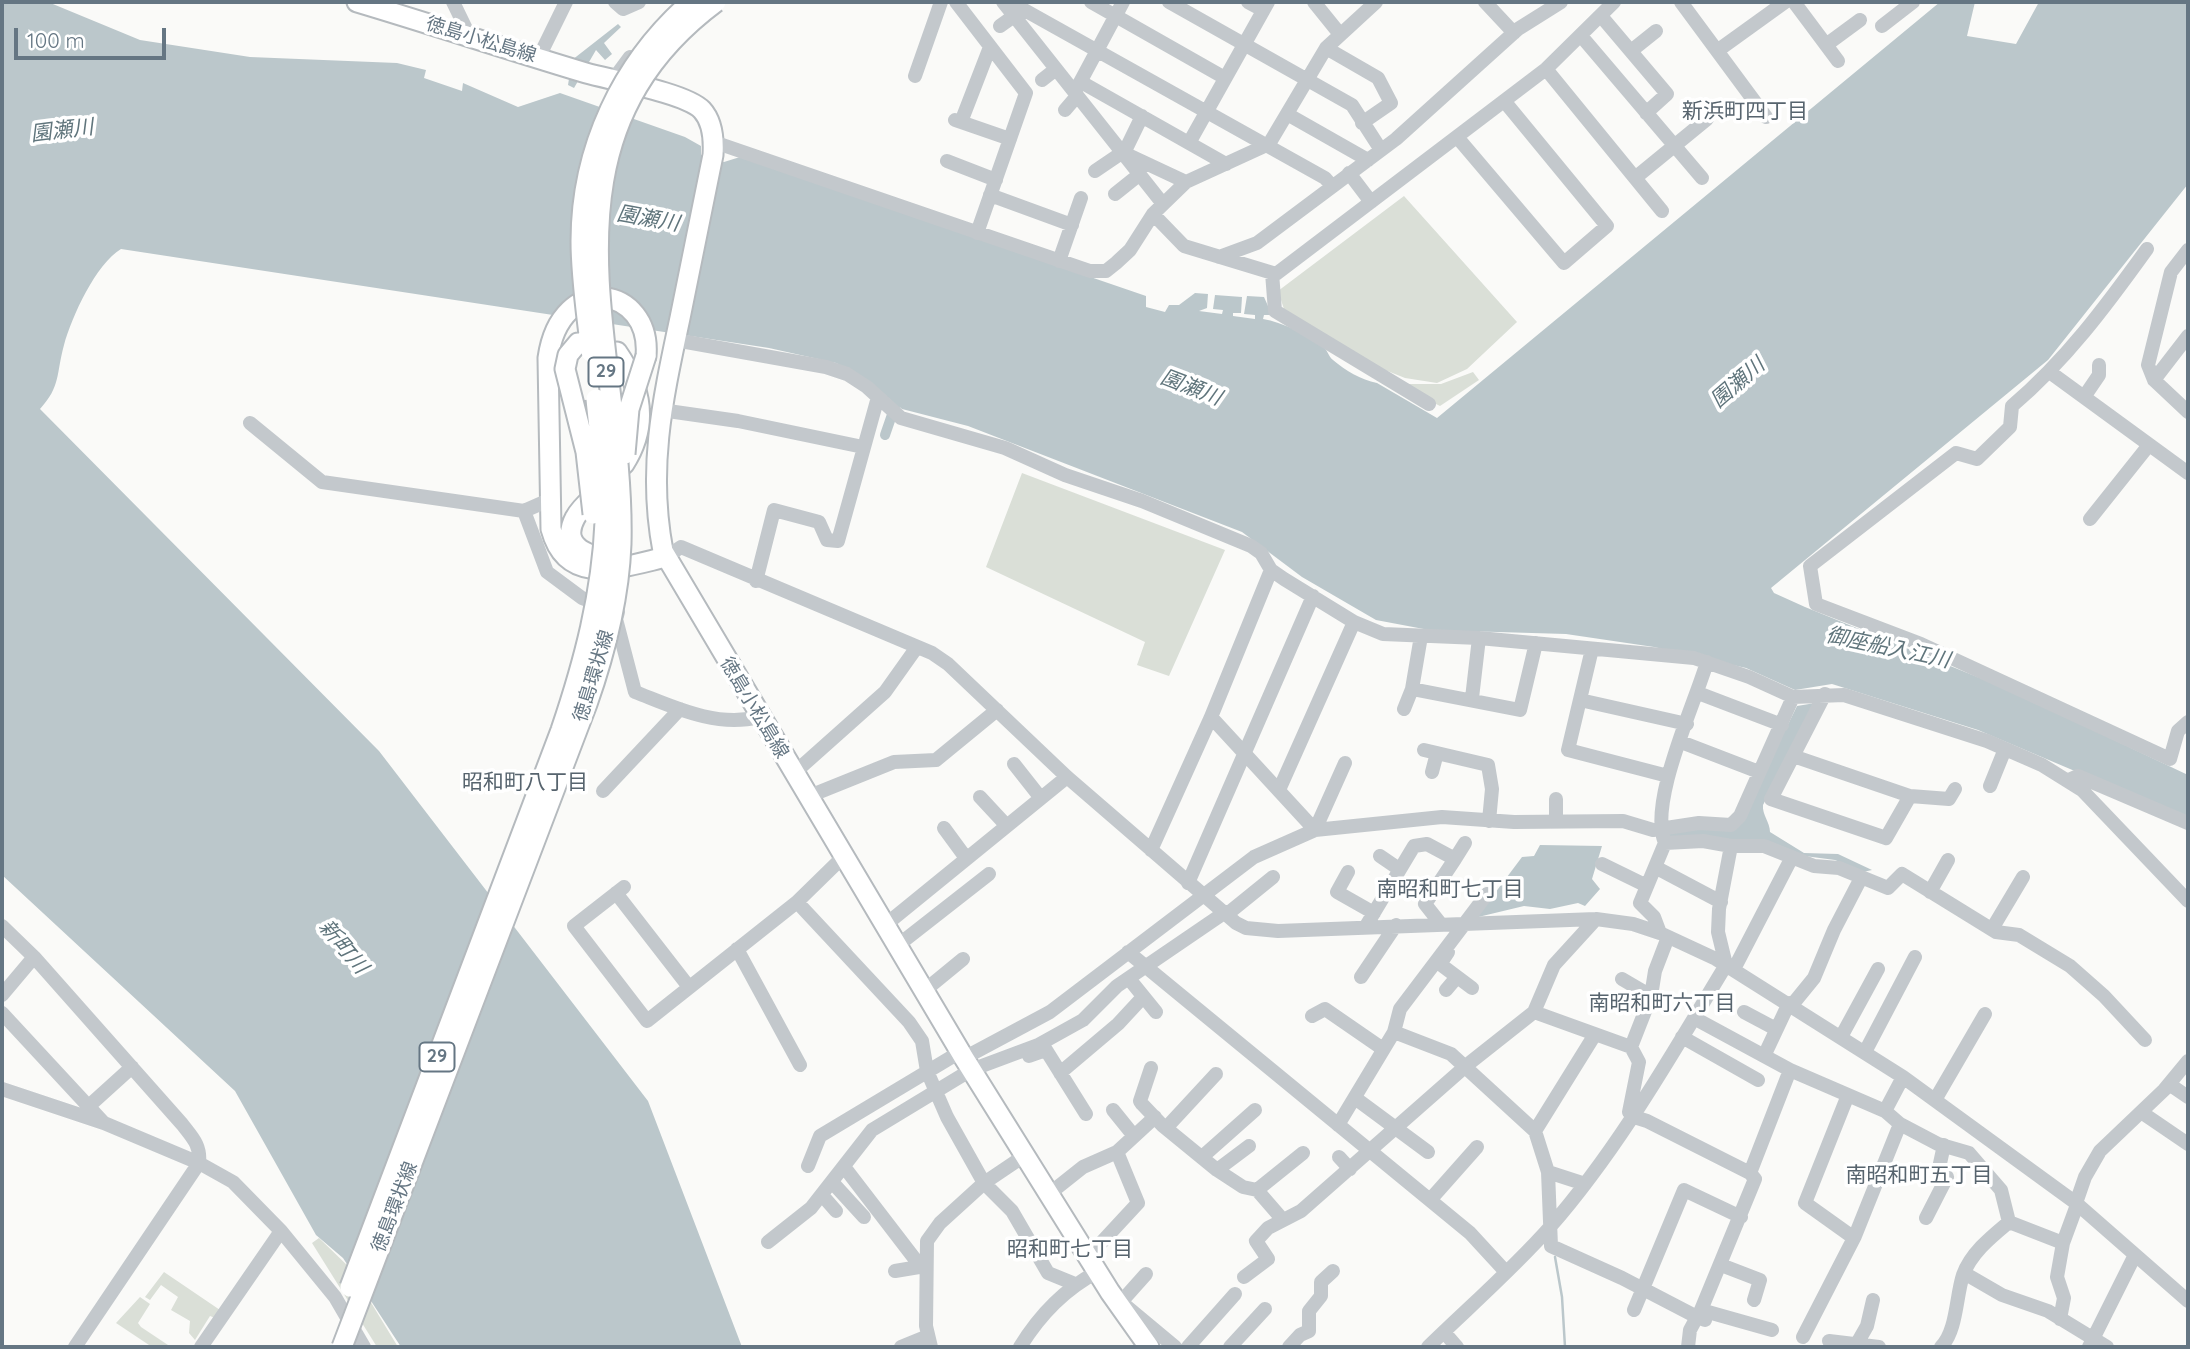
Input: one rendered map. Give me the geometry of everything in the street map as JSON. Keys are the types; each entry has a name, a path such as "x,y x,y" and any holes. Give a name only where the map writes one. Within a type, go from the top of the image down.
{"main road":[{"name":"徳島小松島線","path":"357,2 613,80"},
{"name":"徳島環状線","path":"338,1345 556,743 584,658 597,599 605,521 603,474 582,258 585,189 601,129 628,73 691,2"},
{"name":"徳島環状線","path":"338,1345 593,685 609,628 621,545 617,466 597,269 601,189 614,139 645,76 677,36 716,2"},
{"path":"613,80 695,105 709,121 713,148"},
{"name":"徳島小松島線","path":"713,148 661,410 654,483 664,554 968,1065 1093,1265 1149,1347"},
{"path":"621,545 626,433 633,393 646,356 646,337 629,309 608,299 583,300 572,306 559,321 551,339 548,358 549,500 553,538 567,559 576,565 608,569 664,554"},
{"path":"584,658 593,585 594,521 586,452 566,378 570,351 583,342 607,345 617,352 632,376 640,399 637,437 614,478 575,518 571,536 578,549 597,556 664,554"}],"street":[{"path":"453,2 469,35"},
{"path":"539,57 566,2"},
{"path":"615,2 623,9 639,2"},
{"path":"613,80 630,57 643,65 669,53 703,15 728,2"},
{"path":"915,76 942,2"},
{"path":"956,2 1026,93 977,233"},
{"path":"1003,2 1099,49 1269,144 1325,178 1332,186"},
{"path":"1091,2 1225,78"},
{"path":"1065,110 1123,2"},
{"path":"1169,2 1306,82 1352,105 1381,150"},
{"path":"1189,143 1265,6 1248,2"},
{"path":"1314,2 1339,33"},
{"path":"713,148 1090,271 1106,271 1130,250 1158,209 1186,182 1269,144 1326,48 1339,33 1376,2"},
{"path":"1485,2 1514,33"},
{"path":"1219,257 1257,243 1381,150 1514,33 1561,2"},
{"path":"1018,10 1056,69 1078,90 1140,174 1158,209 1184,246 1276,274 1546,69 1582,37 1614,2"},
{"path":"1681,2 1766,117"},
{"path":"1717,51 1785,2"},
{"path":"1794,2 1838,61"},
{"path":"1882,26 1913,2"},
{"path":"1000,26 1018,10"},
{"path":"1601,16 1667,94 1646,113"},
{"path":"1826,45 1860,20"},
{"path":"1631,51 1656,31"},
{"path":"1582,37 1702,178"},
{"path":"989,47 958,121 1010,139"},
{"path":"1326,48 1378,78 1391,103 1362,122"},
{"path":"1042,80 1056,69"},
{"path":"1546,69 1662,211"},
{"path":"1078,90 1142,116 1226,164"},
{"path":"1458,137 1564,263 1607,226 1504,102"},
{"path":"1287,114 1368,160"},
{"path":"1095,171 1123,153 1142,116"},
{"path":"1635,178 1707,119"},
{"path":"1123,153 1186,182"},
{"path":"947,161 996,180"},
{"path":"1349,173 1371,202"},
{"path":"1115,194 1140,174"},
{"path":"990,195 1072,225"},
{"path":"1059,261 1081,198"},
{"path":"2147,249 2091,325 2050,373 2012,406 2010,427 1977,459 1956,453 1810,566 1816,604 1921,644 2170,759 2178,730 2188,722"},
{"path":"2187,255 2171,272 2148,365 2154,380 2188,412"},
{"path":"1272,273 1275,311 1429,404"},
{"path":"2154,380 2188,336"},
{"path":"676,337 826,366 847,374 901,418 1004,448 1065,475 1142,501 1251,545 1261,553 1272,570 1354,622 1383,634 1479,638 1694,658 1795,697 1844,695 2005,749 2069,780 2101,807 2188,901"},
{"path":"2084,397 2099,375 2099,365"},
{"path":"2050,373 2188,474"},
{"path":"756,581 775,510 819,522 827,540 838,541 863,447 882,402"},
{"path":"661,410 738,421 863,447"},
{"path":"250,424 322,482 524,510 549,500"},
{"path":"2090,519 2149,445"},
{"path":"524,510 547,572 582,598 618,612 616,619 635,692 680,709 739,722 759,717"},
{"path":"664,554 681,547 917,647 948,664 1067,777 1236,923 1258,930 1370,920 1396,925 1597,919 1633,924 1664,935 1730,967 1865,1052 1935,1100 2077,1204 2188,1300"},
{"path":"1151,850 1211,717 1272,570"},
{"path":"1188,883 1313,596"},
{"path":"1279,790 1354,622"},
{"path":"1404,709 1412,689 1421,636"},
{"path":"1472,698 1479,638"},
{"path":"1412,689 1472,698 1520,710 1536,643"},
{"path":"793,774 878,698 917,647"},
{"path":"1592,649 1569,750 1668,776"},
{"path":"1631,1047 1651,996 1664,935 1654,917 1640,903 1655,867 1662,836 1668,776 1707,662"},
{"path":"1698,693 1782,725"},
{"path":"1822,694 1771,799 1886,838 1910,796"},
{"path":"1662,836 1699,823 1733,824 1795,697"},
{"path":"1580,700 1687,724"},
{"path":"603,791 680,709"},
{"path":"807,797 894,762 936,760 997,710"},
{"path":"1211,717 1315,830"},
{"path":"1681,742 1759,772"},
{"path":"1990,786 2005,749"},
{"path":"1432,772 1431,752 1488,765 1492,789 1489,821"},
{"path":"1793,756 1910,796 1949,799 1955,789"},
{"path":"1315,830 1345,763"},
{"path":"1014,764 1040,797"},
{"path":"2069,780 2078,776 2188,823"},
{"path":"884,926 1067,777"},
{"path":"979,797 1006,825"},
{"path":"1556,799 1556,820"},
{"path":"768,1242 811,1208 845,1168 861,1141 872,1130 935,1091 968,1065 1049,1012 1254,857 1315,830 1418,818 1623,821 1662,836 1731,846 1764,846 1791,859 1814,866 1839,868 1888,888 1902,874 1992,929 2019,934 2070,966 2104,996 2146,1040"},
{"path":"944,828 966,858"},
{"path":"1440,923 1425,904 1465,843"},
{"path":"1370,920 1414,846 1427,844 1455,859"},
{"path":"1730,967 1718,932 1731,846"},
{"path":"1380,856 1399,869"},
{"path":"689,987 620,890 574,926 647,1021 797,902 843,857"},
{"path":"1428,1347 1551,1226 1585,1184 1730,967 1791,859"},
{"path":"1930,892 1948,860"},
{"path":"1602,864 1647,886"},
{"path":"1655,867 1721,902"},
{"path":"1348,872 1337,892 1370,920"},
{"path":"897,946 989,874"},
{"path":"808,1166 820,1136 927,1072 968,1065 1038,1045 1083,1020 1117,986 1224,913 1231,911 1273,877"},
{"path":"1992,929 2023,877"},
{"path":"1765,1054 1790,1004 1814,978 1860,878"},
{"path":"1338,1125 1395,1032 1400,1009 1487,894"},
{"path":"797,902 909,1022 922,1041 927,1072 935,1091 984,1183 1012,1211 1048,1273 1075,1284"},
{"path":"1244,1277 1268,1259 1256,1241 1268,1228 1301,1211 1467,1065 1534,1012 1554,965 1597,919"},
{"path":"1467,922 1440,964 1472,988"},
{"path":"1361,977 1396,925"},
{"path":"2,926 34,957 198,1144 199,1163 75,1347"},
{"path":"737,949 800,1065"},
{"path":"1128,951 1470,1233 1505,1271"},
{"path":"2,995 34,957"},
{"path":"1865,1052 1915,957"},
{"path":"924,991 963,959"},
{"path":"1841,1037 1878,969"},
{"path":"1446,990 1457,977"},
{"path":"1130,979 1156,1012"},
{"path":"1622,979 1651,996"},
{"path":"1060,1073 1118,1024 1143,997"},
{"path":"1312,1016 1325,1009 1383,1049"},
{"path":"1534,1012 1594,1036 1631,1047 1639,1062 1629,1120"},
{"path":"1744,1012 1776,1029"},
{"path":"2,1013 104,1123"},
{"path":"1935,1100 1985,1014"},
{"path":"1694,1018 1765,1054 1790,1070 1885,1111 1900,1124 1944,1145 1969,1153 2001,1190 2009,1222"},
{"path":"1395,1032 1451,1054 1467,1065 1535,1131 1548,1172 1552,1247 1699,1313 1717,1325"},
{"path":"1535,1131 1594,1036"},
{"path":"1682,1037 1758,1080"},
{"path":"968,1065 1000,1065 1046,1050 1086,1114"},
{"path":"2060,1319 2064,1298 2057,1277 2063,1244 2085,1177 2099,1152 2169,1084 2188,1061"},
{"path":"90,1105 132,1067"},
{"path":"1151,1068 1140,1101 1160,1122 1217,1170 1243,1187 1257,1190 1283,1220"},
{"path":"1750,1173 1790,1070"},
{"path":"1049,1194 1083,1167 1117,1152 1134,1136 1160,1122 1216,1074"},
{"path":"1885,1111 1903,1077"},
{"path":"2169,1084 2188,1097"},
{"path":"2,1089 104,1123 199,1163 233,1182 281,1231 335,1297 364,1347"},
{"path":"1848,1095 1805,1203 1854,1238"},
{"path":"1355,1098 1428,1152"},
{"path":"1113,1110 1134,1136"},
{"path":"1202,1157 1255,1110"},
{"path":"862,1112 872,1130"},
{"path":"2141,1112 2188,1144"},
{"path":"1629,1120 1647,1121 1750,1173 1755,1179 1721,1265 1690,1330 1688,1347"},
{"path":"1803,1337 1854,1238 1900,1124"},
{"path":"1926,1219 1947,1177 1939,1168 1944,1145"},
{"path":"1217,1170 1249,1146"},
{"path":"1430,1200 1477,1147"},
{"path":"1040,1347 1023,1342 1043,1315 1093,1265 1138,1203 1117,1152"},
{"path":"1257,1190 1303,1153"},
{"path":"901,1347 929,1342 923,1267 927,1241 940,1223 984,1183 1024,1156"},
{"path":"1339,1157 1350,1169"},
{"path":"845,1168 923,1267"},
{"path":"1548,1172 1585,1184"},
{"path":"832,1182 864,1217"},
{"path":"1634,1310 1684,1190 1741,1217"},
{"path":"821,1195 836,1211"},
{"path":"2009,1222 2063,1244"},
{"path":"1941,1347 1952,1322 1964,1273 1985,1241 2009,1222"},
{"path":"201,1347 281,1231"},
{"path":"2090,1344 2135,1255"},
{"path":"1721,1265 1760,1280 1754,1300"},
{"path":"895,1271 923,1267"},
{"path":"1289,1347 1300,1335 1309,1331 1309,1311 1321,1296 1321,1282 1334,1271"},
{"path":"1964,1273 2002,1294 2060,1319 2090,1344 2106,1347"},
{"path":"1146,1274 1116,1297 1175,1347"},
{"path":"1188,1347 1235,1294"},
{"path":"1855,1346 1867,1326 1873,1300"},
{"path":"1230,1347 1265,1309"},
{"path":"1699,1313 1772,1330"},
{"path":"338,1345 349,1320"},
{"path":"1444,1332 1457,1347"},
{"path":"1829,1341 1879,1347"}],"shaded area":[{"path":"1404,196 1517,322 1467,369 1437,383 1405,378 1360,360 1285,312 1278,291"},
{"path":"1473,372 1479,380 1440,406 1418,395 1405,384 1441,384"},
{"path":"1022,473 1225,550 1169,676 1137,665 1145,642 986,567"},
{"path":"319,1238 350,1268 398,1347 377,1347 312,1243"},
{"path":"164,1272 220,1310 215,1318 210,1316 195,1340 189,1333 190,1321 171,1310 178,1297 161,1285 150,1300 145,1297"},
{"path":"140,1297 150,1304 138,1323 171,1347 152,1347 116,1323"}],"water":[{"path":"2,2 48,2 140,40 250,57 397,63 426,70 424,78 462,91 463,83 518,107 560,93 685,137 701,146 701,155 724,162 740,157 1146,296 1146,307 1165,312 1169,305 1179,305 1195,293 1208,294 1207,308 1199,311 1222,314 1223,310 1213,309 1215,295 1242,297 1241,313 1233,313 1233,316 1255,319 1255,315 1244,314 1247,296 1264,297 1272,315 1264,315 1263,319 1278,323 1317,342 1331,358 1348,371 1377,383 1437,418 1940,2 1975,2 1967,36 2016,44 2039,2 2188,2 2188,184 2048,360 1771,588 1774,593 1805,607 2002,687 2188,775 2188,819 1978,730 1832,684 1795,690 1746,668 1654,647 1566,634 1429,630 1376,620 1302,577 1242,532 968,426 902,409 865,379 836,363 769,348 121,249 94,278 79,306 64,345 55,386 40,409 379,751 648,1101 742,1347 401,1347 343,1258 316,1235 235,1091 2,875"},
{"path":"618,24 621,27 604,43 612,54 605,60 596,50 574,88 568,85 572,60"},
{"path":"1815,703 1763,805 1770,832 1804,853 1838,854 1872,870 1863,872 1835,860 1668,838 1667,832 1678,829 1724,830 1777,747 1797,706"},
{"path":"1540,845 1602,846 1592,879 1600,889 1585,906 1578,903 1550,909 1524,906 1474,918 1474,913 1495,893 1522,857 1534,856"}],"waterway":[{"path":"885,435 895,406"},
{"path":"1555,1257 1562,1297 1565,1347"}],"district":[{"name":"新浜町四丁目","path":"1745,112"},
{"name":"昭和町八丁目","path":"525,783"},
{"name":"南昭和町七丁目","path":"1450,890"},
{"name":"南昭和町六丁目","path":"1662,1004"},
{"name":"南昭和町五丁目","path":"1919,1176"},
{"name":"昭和町七丁目","path":"1070,1250"}],"water label":[{"name":"園瀬川","path":"62,131"},
{"name":"園瀬川","path":"648,219"},
{"name":"園瀬川","path":"1738,383"},
{"name":"園瀬川","path":"1191,388"},
{"name":"御座船入江川","path":"1888,648"},
{"name":"新町川","path":"343,947"}]}
